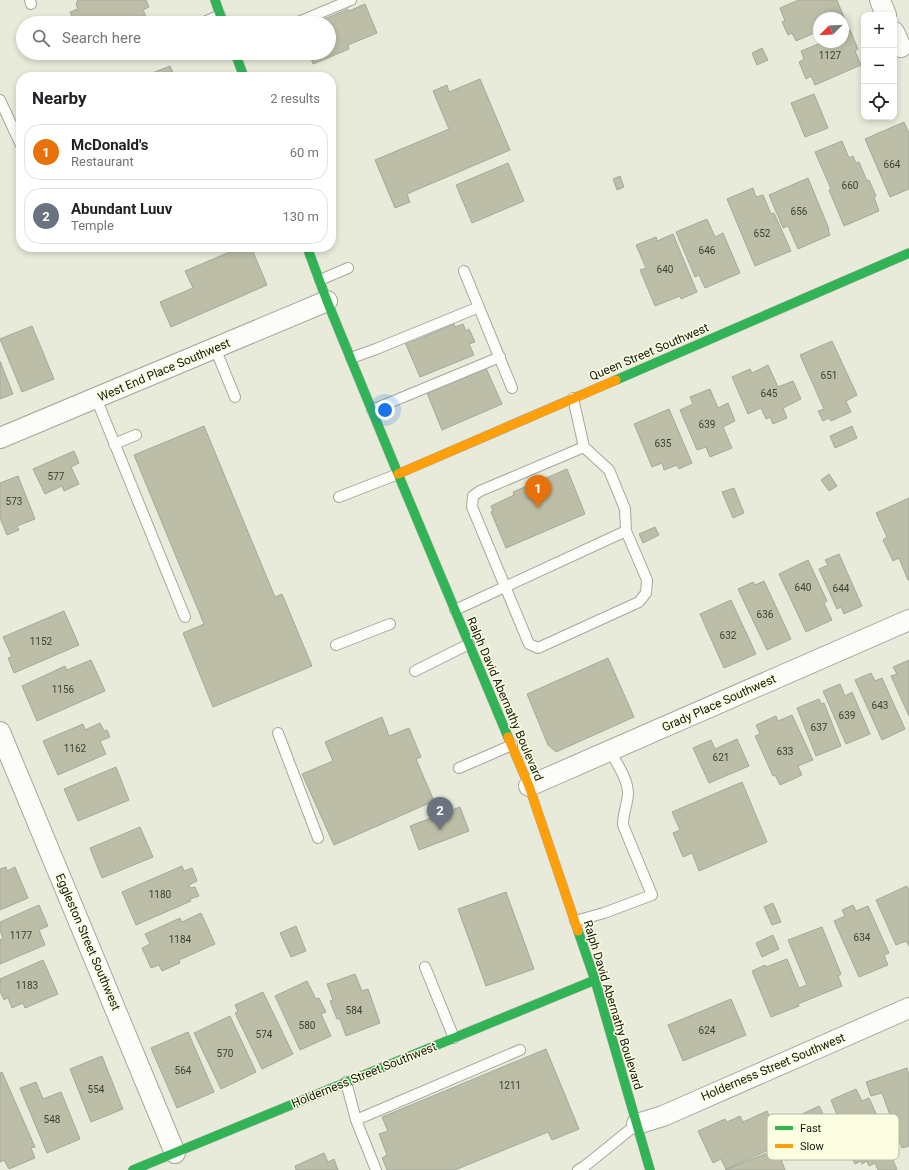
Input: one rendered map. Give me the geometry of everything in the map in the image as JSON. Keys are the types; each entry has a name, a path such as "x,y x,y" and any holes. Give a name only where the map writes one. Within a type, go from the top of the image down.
{"main road":[{"path":"215,0 221,16"},
{"path":"238,60 242,72"},
{"name":"Ralph David Abernathy Boulevard","path":"309,252 327,301 398,474 529,786 595,980 650,1170"},
{"name":"Queen Street Southwest","path":"398,474 909,253"},
{"name":"Holderness Street Southwest","path":"134,1170 595,980"}],"street":[{"path":"880,0 885,12"},
{"name":"West End Place Southwest","path":"0,438 327,301"},
{"name":"Grady Place Southwest","path":"529,786 909,620"},
{"name":"Eggleston Street Southwest","path":"0,732 175,1153"},
{"name":"Holderness Street Southwest","path":"637,1124 663,1116 909,1008"}],"lane":[{"path":"312,16 350,0"},
{"path":"0,100 16,134"},
{"path":"320,280 348,268"},
{"path":"464,271 512,388"},
{"path":"351,358 479,307"},
{"path":"215,348 235,397"},
{"path":"372,410 500,357"},
{"path":"96,398 185,617"},
{"path":"573,398 584,447 609,470 625,509 626,531 647,580 646,593 639,602 538,648 529,644 472,507 472,496 480,491 584,447"},
{"path":"114,444 136,435"},
{"path":"339,497 398,474"},
{"path":"455,610 626,531"},
{"path":"336,645 390,624"},
{"path":"415,671 469,644"},
{"path":"278,733 318,838"},
{"path":"459,768 512,746"},
{"path":"575,921 604,913 652,895 624,826 623,817 628,794 627,786 610,751"},
{"path":"425,967 454,1038"},
{"path":"356,1120 520,1050"},
{"path":"346,1082 356,1120 376,1170"},
{"path":"578,1170 637,1124"}],"building":[{"path":"78,0 146,0 149,7 143,10 146,16 72,16 70,12 78,9 76,4"},
{"path":"799,0 837,0 842,12 813,12 813,34 796,41 792,33 788,35 782,22 785,21 780,8"},
{"path":"365,4 377,33 348,45 349,49 336,54 336,16 332,16 348,9 349,11"},
{"path":"849,30 858,49 855,51 861,65 815,85 811,76 806,79 799,62 804,59 801,51 813,46 813,48 849,48"},
{"path":"762,48 768,60 757,65 752,53"},
{"path":"312,60 323,60 313,64"},
{"path":"170,66 173,72 155,72"},
{"path":"480,79 510,150 407,194 410,202 395,208 375,160 449,129 433,91 447,85 449,92"},
{"path":"814,94 828,128 805,137 791,103"},
{"path":"904,122 909,133 909,189 890,197 865,139"},
{"path":"842,141 849,158 853,156 856,163 859,162 867,181 869,180 876,196 874,197 879,211 844,226 829,190 831,189 815,152"},
{"path":"508,163 524,201 472,223 456,185"},
{"path":"620,176 624,187 617,190 613,179"},
{"path":"808,178 829,229 830,235 798,249 788,226 783,228 769,195"},
{"path":"753,188 756,197 763,195 771,214 774,213 791,251 755,266 727,199"},
{"path":"707,219 715,237 723,233 740,273 705,288 699,275 695,277 676,232"},
{"path":"673,234 697,292 681,299 680,296 655,306 640,270 646,268 636,245 656,237 657,241"},
{"path":"230,252 253,252 267,285 171,327 160,302 193,288 185,271"},
{"path":"454,324 455,327 463,324 466,331 469,329 475,342 469,344 474,355 420,377 404,340 412,336 414,341"},
{"path":"32,326 54,379 22,392 0,339"},
{"path":"832,341 857,395 846,401 851,412 831,421 829,418 823,421 818,411 824,409 800,355"},
{"path":"0,361 13,394 0,399"},
{"path":"768,365 778,387 793,381 801,399 783,408 787,418 773,424 770,417 766,419 761,408 748,414 732,377 750,369 752,373"},
{"path":"486,368 502,404 442,430 427,393"},
{"path":"710,389 718,408 728,403 735,421 723,427 732,448 710,457 706,447 697,450 680,410 693,404 690,397"},
{"path":"669,409 692,463 679,469 677,465 664,470 662,463 652,467 634,424"},
{"path":"204,426 275,597 282,594 312,666 213,707 183,633 204,624 134,455"},
{"path":"852,426 857,438 835,448 830,436"},
{"path":"74,451 79,463 71,467 79,484 64,491 62,486 45,494 33,469"},
{"path":"567,469 585,514 506,548 491,512 493,511 491,506 514,495 513,492"},
{"path":"829,474 837,486 829,491 821,480"},
{"path":"18,476 35,519 17,526 19,530 7,535 0,518 0,483"},
{"path":"734,488 744,513 733,518 722,492"},
{"path":"909,498 908,580 899,558 893,561 883,540 887,537 876,513"},
{"path":"655,527 659,535 643,543 639,534"},
{"path":"839,554 862,606 844,614 841,607 837,609 819,569 828,565 825,560"},
{"path":"808,560 827,601 824,603 832,620 806,632 779,574"},
{"path":"764,581 791,639 767,650 738,589 753,582 755,585"},
{"path":"731,600 756,654 724,668 700,614"},
{"path":"64,611 79,645 14,673 8,658 12,657 3,637"},
{"path":"608,658 634,717 556,752 548,745 527,694"},
{"path":"91,660 105,691 37,721 22,686 65,666 67,670"},
{"path":"909,660 909,716 891,676 897,674 893,667"},
{"path":"871,673 875,681 882,678 905,729 882,740 855,680"},
{"path":"840,684 845,696 852,692 870,734 846,744 823,691"},
{"path":"819,699 821,704 824,703 841,746 816,756 797,708"},
{"path":"792,715 813,760 798,766 802,775 780,785 775,775 773,776 755,736 760,734 756,725 776,716 778,721"},
{"path":"382,717 389,736 409,728 421,757 416,759 434,801 334,845 302,774 333,761 325,742"},
{"path":"100,723 104,731 107,730 110,737 100,741 106,754 58,775 43,741 83,724 85,730"},
{"path":"737,739 749,766 709,783 693,748 711,740 715,749"},
{"path":"116,767 129,800 78,821 64,789"},
{"path":"742,782 767,842 699,871 692,853 683,857 673,833 680,830 672,812"},
{"path":"460,807 469,831 419,850 410,826"},
{"path":"140,827 153,857 102,878 90,848"},
{"path":"182,866 184,871 192,868 197,881 189,885 190,888 195,887 199,896 136,925 122,892"},
{"path":"6,867 7,871 15,867 28,898 0,910 0,869"},
{"path":"907,886 909,890 909,946 906,941 896,945 876,900"},
{"path":"506,892 534,969 486,986 458,909"},
{"path":"773,903 781,922 772,925 764,907"},
{"path":"39,905 48,926 39,930 45,945 0,964 0,940 3,938 0,931 0,922"},
{"path":"853,905 856,911 868,906 889,953 884,955 888,965 859,977 834,921 845,916 842,910"},
{"path":"201,913 215,944 179,960 180,963 162,971 159,965 151,968 142,948 150,944 145,934 180,918 182,922"},
{"path":"296,926 306,951 291,957 280,933"},
{"path":"822,927 841,974 838,976 842,986 771,1017 752,971 765,965 766,967 787,959 799,988 807,985 788,940"},
{"path":"773,935 779,949 762,957 756,943"},
{"path":"43,960 58,994 25,1008 23,1003 12,1008 8,998 4,1000 0,991 0,979"},
{"path":"355,974 362,991 368,989 380,1023 346,1036 340,1019 337,1019 330,1001 333,1000 327,984"},
{"path":"307,981 316,999 319,998 326,1012 321,1014 331,1036 300,1050 275,996"},
{"path":"263,992 293,1054 262,1069 235,1013 238,1012 235,1005"},
{"path":"731,999 746,1035 683,1061 668,1025"},
{"path":"230,1016 256,1072 221,1089 194,1033"},
{"path":"188,1032 214,1092 177,1108 151,1048"},
{"path":"546,1049 579,1129 552,1140 548,1132 455,1170 387,1170 382,1158 387,1155 379,1134 388,1131 382,1117"},
{"path":"102,1056 123,1109 91,1122 70,1069"},
{"path":"907,1068 909,1075 909,1146 902,1148 899,1140 899,1114 890,1114 882,1093 871,1096 866,1082"},
{"path":"2,1072 35,1147 31,1148 35,1158 9,1169 4,1160 0,1162 0,1073"},
{"path":"36,1082 43,1099 61,1092 80,1139 47,1153 20,1088"},
{"path":"856,1089 862,1101 869,1098 876,1114 837,1114 831,1100"},
{"path":"819,1106 823,1114 802,1114"},
{"path":"767,1111 768,1114 767,1114 767,1151 726,1169 721,1159 713,1163 698,1131 725,1119 727,1122 740,1116 743,1122"},
{"path":"324,1153 328,1162 334,1159 338,1170 296,1170 295,1166"},
{"path":"767,1153 767,1160 781,1160 785,1170 725,1170"},
{"path":"853,1160 893,1160 897,1169 878,1170 875,1163 869,1166 867,1161 862,1164 861,1161 855,1164"}],"traffic: fast":[{"path":"215,0 221,16"},
{"path":"238,60 242,72"},
{"path":"309,252 327,301 398,474 508,737"},
{"path":"616,380 909,253"},
{"path":"578,931 595,980 650,1170"},
{"path":"133,1170 595,980"}],"traffic: slow":[{"path":"398,474 616,380"},
{"path":"508,737 529,786 578,931"}],"place":[{"name":"McDonald's","path":"538,508"},
{"name":"Abundant Luuv","path":"440,830"}]}
